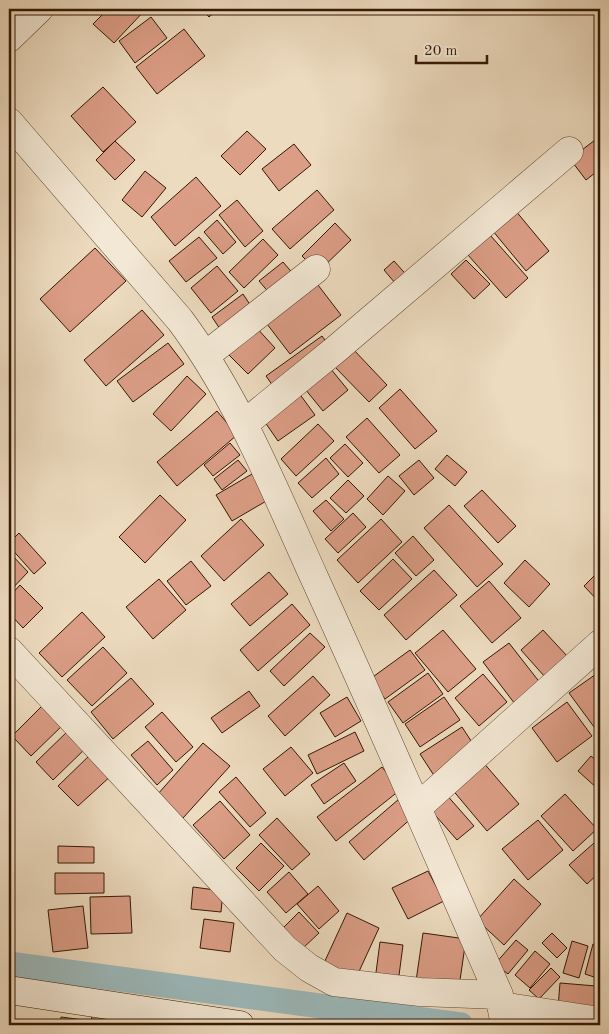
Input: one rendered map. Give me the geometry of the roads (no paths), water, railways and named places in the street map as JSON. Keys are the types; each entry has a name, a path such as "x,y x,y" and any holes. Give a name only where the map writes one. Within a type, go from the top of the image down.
{"street":[{"path":"9,38 39,9"},
{"path":"9,122 180,320 206,355 244,424 418,807 503,1012"},
{"path":"244,424 336,350 569,151"},
{"path":"206,355 316,269"},
{"path":"418,807 600,644"},
{"path":"9,651 285,949 309,968 334,982 420,992 503,1012 600,1021"},
{"path":"9,990 240,1025"}],"waterway":[{"path":"9,964 461,1025"}]}
